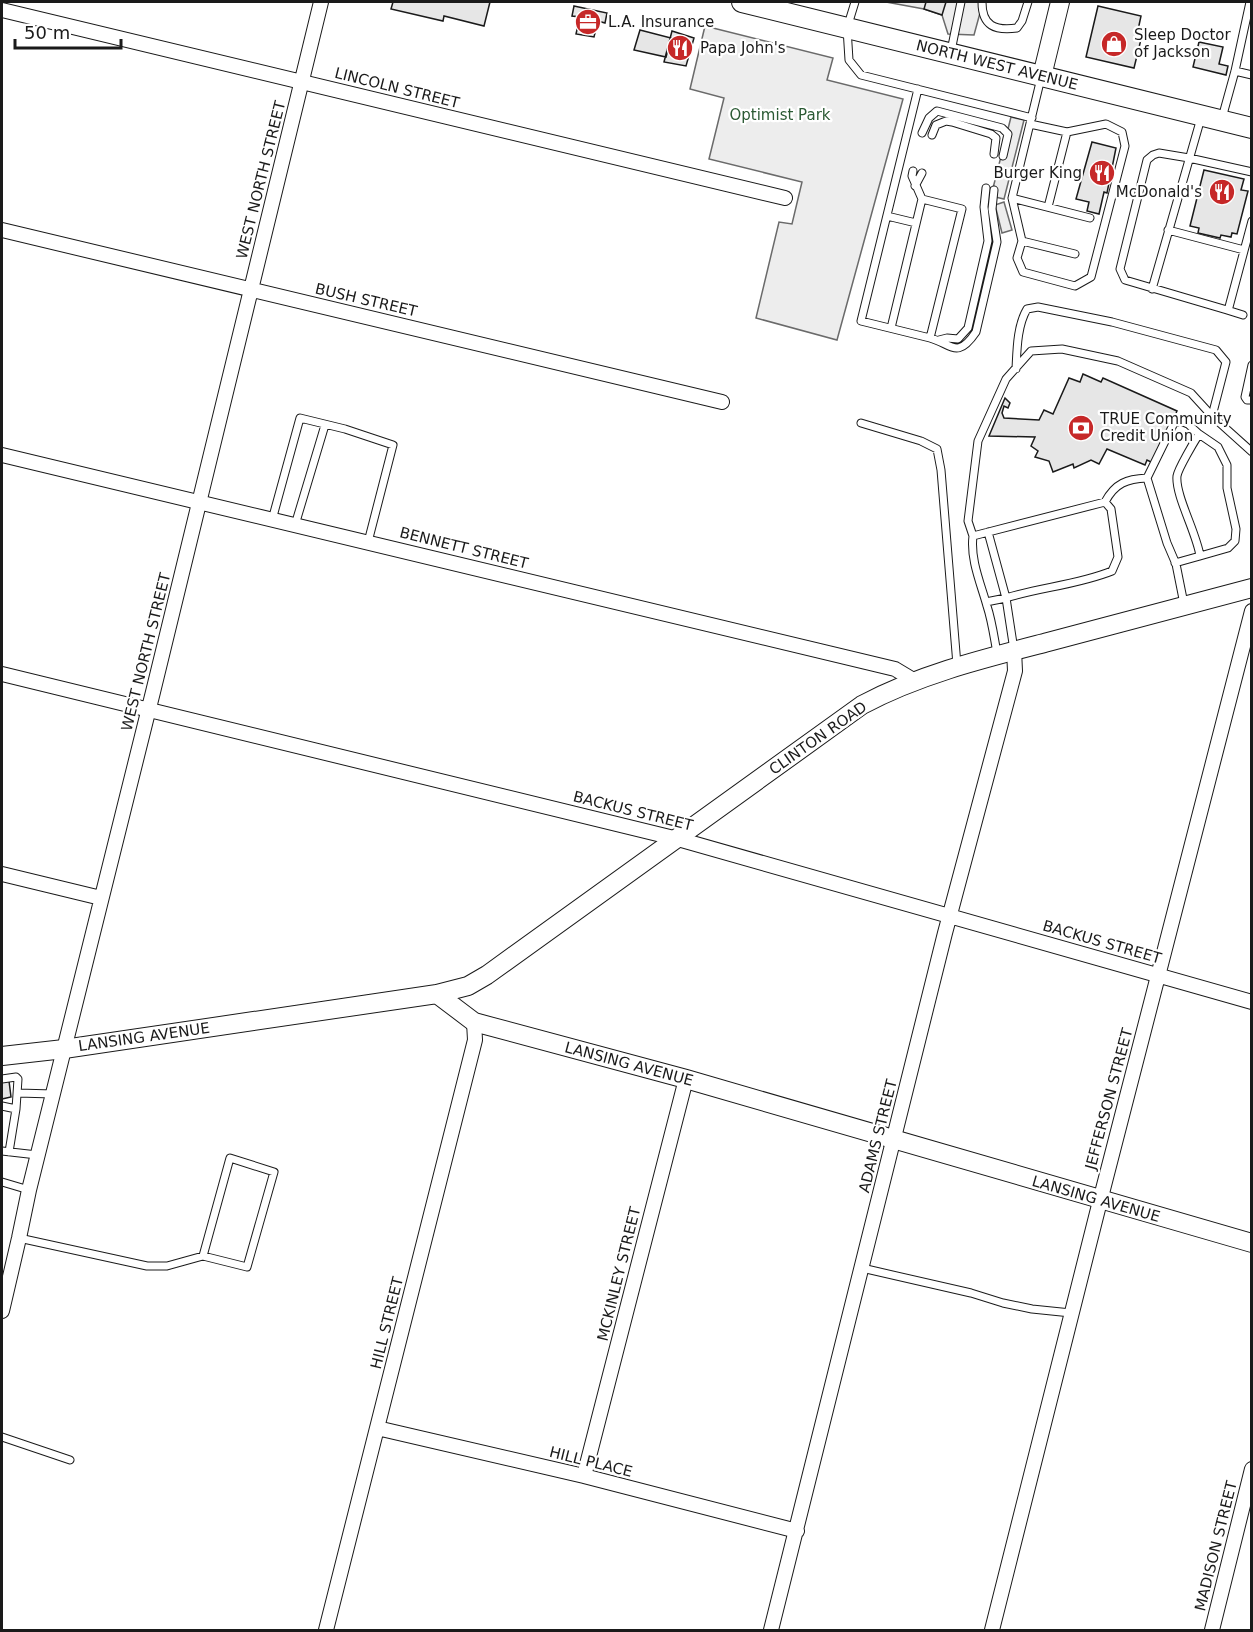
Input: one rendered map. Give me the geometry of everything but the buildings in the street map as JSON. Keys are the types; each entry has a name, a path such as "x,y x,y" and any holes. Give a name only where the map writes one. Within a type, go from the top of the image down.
{"main road":[{"name":"NORTH WEST AVENUE","path":"742,2 1251,128"},
{"path":"1042,76 1060,2"},
{"name":"CLINTON ROAD","path":"437,994 468,986 487,975 862,705 915,681 957,667 1251,588"},
{"name":"LANSING AVENUE","path":"2,1056 64,1049 437,994 474,1022 686,1079 1251,1244"}],"street":[{"name":"WEST NORTH STREET","path":"2,1311 20,1238 28,1190 149,710 321,2"},
{"name":"LINCOLN STREET","path":"2,10 785,198"},
{"name":"BUSH STREET","path":"2,230 722,402"},
{"name":"BENNETT STREET","path":"2,455 896,669 915,681"},
{"name":"JEFFERSON STREET","path":"992,1630 1251,611"},
{"name":"ADAMS STREET","path":"771,1630 951,915 1015,671 1006,653"},
{"name":"BACKUS STREET","path":"2,674 678,839 1251,1002"},
{"path":"2,874 101,898"},
{"name":"HILL STREET","path":"326,1630 475,1040 474,1022"},
{"name":"MCKINLEY STREET","path":"584,1476 686,1079"},
{"name":"HILL PLACE","path":"377,1428 584,1476 797,1531"},
{"name":"MADISON STREET","path":"1212,1630 1251,1469"}],"lane":[{"path":"855,2 848,27 849,60 861,75 918,89 1031,121 1067,132 1106,124 1122,132 1125,146 1091,277 1076,286 1023,272 1017,258 1022,241 1012,198 1031,121 1042,76"},
{"path":"951,53 961,2"},
{"path":"982,2 982,14 992,26 1004,30 1017,28 1022,21 1028,2"},
{"path":"982,14 989,2"},
{"path":"1221,121 1250,2"},
{"path":"1235,70 1251,75"},
{"path":"918,89 861,321 939,340 958,339 968,328 988,241 984,207 986,188"},
{"path":"922,132 928,118 937,111 1002,128 1008,134 1003,156"},
{"path":"1152,289 1201,116"},
{"path":"932,135 936,126 945,121 991,134 996,138 994,154"},
{"path":"1048,207 1067,132"},
{"path":"1244,315 1125,280 1120,269 1147,160 1153,155 1159,153 1189,158 1251,172"},
{"path":"891,328 922,199 915,186 913,171"},
{"path":"915,186 922,173"},
{"path":"939,340 945,346 957,348 968,343 976,332 997,242 992,209 994,190"},
{"path":"1012,198 1090,218"},
{"path":"922,199 962,209 930,338"},
{"path":"887,216 916,224"},
{"path":"1227,310 1251,221"},
{"path":"1168,230 1245,250"},
{"path":"1022,241 1075,254"},
{"path":"1016,369 1023,316 1027,309 1038,307 1112,322 1216,350 1226,362 1212,416"},
{"path":"1006,653 986,602 975,564 973,536 968,520 978,441 1006,379 1031,351 1062,349 1118,361 1191,393 1251,452"},
{"path":"1251,365 1245,397 1251,400"},
{"path":"272,520 300,418 345,429 393,446 368,542"},
{"path":"1175,563 1228,548 1235,541 1236,529 1227,488 1227,465 1218,447 1181,421 1174,423 1147,478 1175,563 1184,606"},
{"path":"861,423 921,441 937,449 941,470 957,667"},
{"path":"295,525 325,425"},
{"path":"1199,434 1177,475 1182,501 1198,542 1200,556"},
{"path":"1106,502 1112,489 1132,479 1147,478"},
{"path":"973,536 1106,502"},
{"path":"986,602 1035,589 1075,583 1112,571 1118,557 1111,508 1106,502"},
{"path":"988,532 1006,598 1006,653"},
{"path":"2,1079 16,1077 18,1079 16,1109 5,1151 37,1155"},
{"path":"18,1093 52,1094"},
{"path":"2,1106 16,1109"},
{"path":"20,1238 147,1266 167,1266 203,1256 247,1267 274,1172 230,1158 203,1256"},
{"path":"2,1182 28,1190"},
{"path":"862,1268 971,1293 1003,1303 1071,1313"},
{"path":"2,1437 70,1460"}],"shaded area":[{"path":"886,2 983,2 974,35 948,34 942,15"},
{"name":"Optimist Park","path":"705,26 833,58 827,80 903,99 837,340 756,318 779,222 792,224 802,182 709,159 724,98 690,89"},
{"path":"1011,117 1024,120 1004,199 991,196"},
{"path":"1004,202 1012,230 1002,233 995,205"}],"place":[{"name":"L.A. Insurance","path":"588,22"},
{"name":"Sleep Doctor of Jackson","path":"1114,44"},
{"name":"Papa John's","path":"680,48"},
{"name":"Burger King","path":"1102,173"},
{"name":"McDonald's","path":"1222,192"},
{"name":"TRUE Community Credit Union","path":"1081,428"}]}
